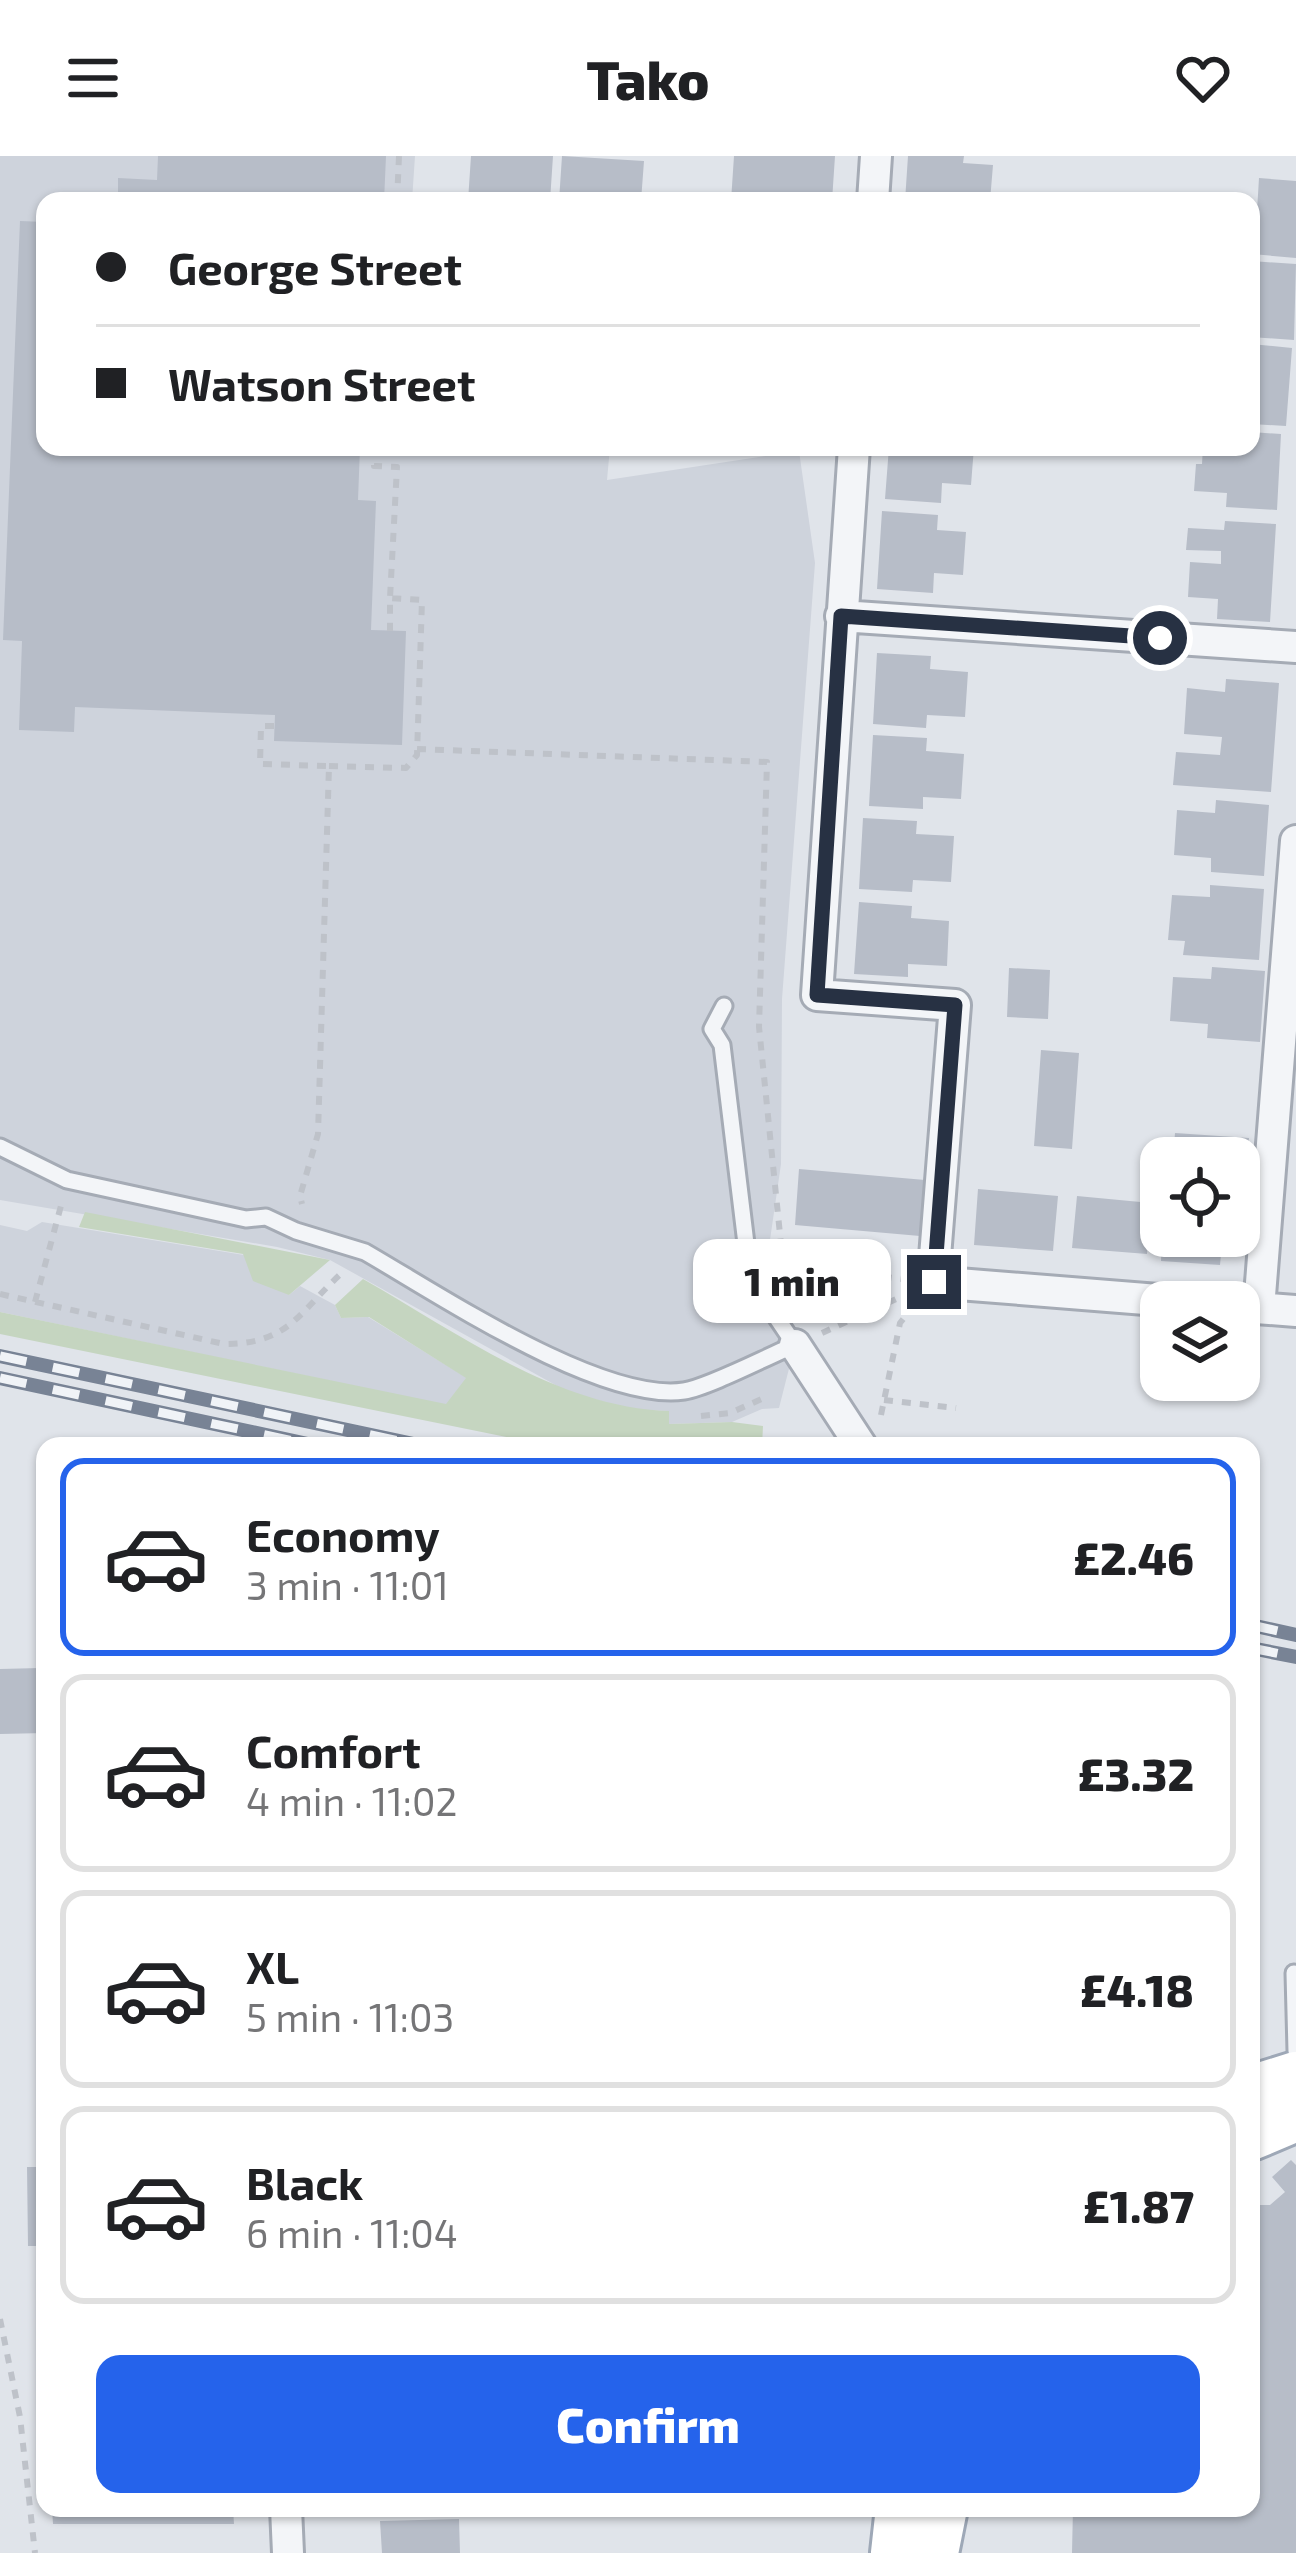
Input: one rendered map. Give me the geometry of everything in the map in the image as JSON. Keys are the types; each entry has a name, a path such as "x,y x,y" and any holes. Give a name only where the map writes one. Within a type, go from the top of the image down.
{"main road":[{"path":"1260,2087 1296,2076"},
{"path":"1260,2132 1296,2117"},
{"path":"895,2553 899,2517"},
{"path":"934,2553 941,2517"}],"street":[{"path":"874,192 876,156"},
{"path":"853,456 817,995 955,1005 934,1282 1140,1299"},
{"path":"841,616 1296,647"},
{"path":"1252,1281 1296,841"},
{"path":"1260,1308 1296,1311"},
{"path":"795,1345 867,1436"},
{"path":"286,2517 288,2553"}],"lane":[{"path":"0,1147 68,1180 246,1219 266,1217 365,1252 568,1367 652,1389 684,1391 795,1345 762,1295 747,1252 722,1045 707,1026 724,1006"},
{"path":"1294,1973 1296,2051"}],"path":[{"path":"397,192 399,156"},
{"path":"374,456 374,466 397,467 390,631"},
{"path":"274,726 261,726 260,764 406,768 417,755 422,600 391,598"},
{"path":"417,749 767,762 759,1027 783,1264 934,1282"},
{"path":"303,1209 300,1196 318,1134 329,766"},
{"path":"35,1302 68,1180"},
{"path":"0,1294 224,1344 257,1344 288,1329 365,1252"},
{"path":"795,1345 934,1282"},
{"path":"867,1436 884,1400 900,1323 934,1282"},
{"path":"684,1391 685,1419 730,1413 764,1399"},
{"path":"884,1400 956,1408"},
{"path":"0,2319 20,2417 35,2553"}],"shaded area":[{"path":"0,156 415,156 413,192 36,192 36,456 609,456 607,480 766,456 800,456 815,563 782,999 781,1164 762,1295 795,1345 779,1408 762,1409 732,1422 668,1424 669,1411 633,1410 568,1392 330,1260 0,1200"},
{"path":"42,1222 244,1255 289,1295 300,1286 335,1305 341,1318 368,1317 467,1378 446,1405 0,1312 0,1225 27,1231"}],"green space":[{"path":"85,1212 330,1260 289,1295 253,1281 243,1254 79,1227"},
{"path":"363,1279 548,1382 628,1406 669,1411 669,1424 763,1426 762,1437 506,1437 0,1334 0,1312 446,1404 466,1378 369,1317 341,1318 335,1305"}],"building":[{"path":"158,156 386,156 384,192 118,192 118,178 157,180"},
{"path":"471,156 553,156 551,192 469,192"},
{"path":"562,156 644,161 642,192 560,192"},
{"path":"734,156 835,156 833,192 732,192"},
{"path":"908,156 964,156 963,163 993,165 991,192 906,192"},
{"path":"1259,178 1296,181 1296,258 1260,255"},
{"path":"20,221 36,222 36,456 360,456 358,500 376,501 371,630 406,631 402,745 274,741 275,715 75,707 74,732 19,730 22,641 3,640"},
{"path":"1260,262 1296,264 1294,340 1260,338"},
{"path":"1260,345 1292,348 1286,426 1260,425"},
{"path":"1260,433 1281,434 1277,510 1226,507 1227,493 1194,491 1196,464 1202,464 1202,456 1260,456"},
{"path":"888,456 973,456 971,485 942,483 941,503 885,499"},
{"path":"882,511 938,515 937,530 966,532 963,575 934,573 933,593 877,589"},
{"path":"1225,521 1276,524 1270,622 1217,619 1218,599 1188,597 1190,562 1221,564 1221,551 1186,550 1188,528 1224,530"},
{"path":"877,653 931,656 930,669 968,672 965,717 927,715 926,728 873,724"},
{"path":"1226,679 1279,683 1271,792 1173,785 1176,752 1220,755 1222,737 1184,734 1187,688 1225,692"},
{"path":"873,735 927,738 926,751 964,754 961,799 923,797 923,809 869,806"},
{"path":"1216,800 1269,805 1264,876 1211,872 1211,858 1174,855 1177,810 1215,813"},
{"path":"863,818 917,821 916,834 954,836 951,882 913,880 912,892 859,889"},
{"path":"1210,885 1264,889 1259,960 1183,955 1185,941 1168,940 1172,895 1210,897"},
{"path":"859,902 912,906 911,918 949,921 947,966 908,964 908,977 854,974"},
{"path":"1212,967 1265,971 1260,1042 1207,1038 1208,1024 1170,1021 1173,977 1211,979"},
{"path":"1009,968 1050,970 1048,1019 1007,1017"},
{"path":"1041,1050 1079,1053 1072,1149 1034,1146"},
{"path":"1175,1133 1234,1137 1175,1137"},
{"path":"799,1169 925,1180 920,1236 795,1225"},
{"path":"978,1189 1058,1196 1053,1251 974,1245"},
{"path":"1077,1196 1140,1202 1140,1253 1072,1248"},
{"path":"1161,1257 1221,1257 1220,1265 1161,1261"},
{"path":"36,1668 36,1733 0,1734 0,1669"},
{"path":"1291,2160 1296,2165 1296,2553 1072,2553 1073,2517 1260,2517 1260,2205 1270,2205 1285,2192 1272,2177"},
{"path":"27,2167 36,2167 36,2246 28,2246"},
{"path":"53,2517 234,2517 234,2524 53,2524"},
{"path":"459,2519 460,2553 382,2553 380,2521"}],"railway":[{"path":"0,1356 381,1437"},
{"path":"0,1378 275,1437"},
{"path":"1260,1627 1296,1635"},
{"path":"1260,1650 1296,1657"}],"route":[{"path":"934,1282 955,1005 817,995 841,616 1160,638"}]}
